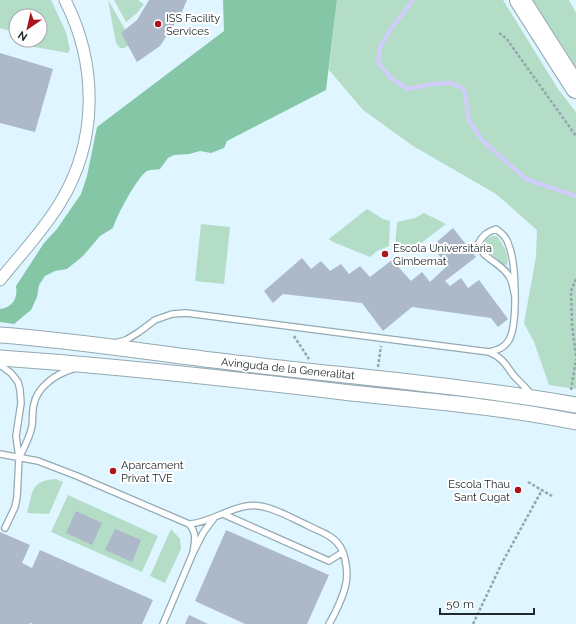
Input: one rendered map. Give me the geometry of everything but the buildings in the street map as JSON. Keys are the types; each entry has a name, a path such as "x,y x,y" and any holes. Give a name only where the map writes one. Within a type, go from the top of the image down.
{"highway":[{"path":"520,0 576,88"}],"street":[{"path":"0,280 47,222 63,197 77,167 89,124 90,82 88,70 77,26 65,0"},
{"name":"Avinguda de la Generalitat","path":"0,335 98,345 535,398 576,405"},
{"name":"Avinguda de la Generalitat","path":"0,358 93,364 482,407 576,422"}],"lane":[{"path":"489,352 499,350 503,347 510,336 513,322 516,285 510,246 504,235 496,229 489,231 483,235 478,244 480,251 504,270 510,278 515,296"},
{"path":"98,345 126,340 155,320 172,314 186,313 489,352 498,356 505,362 514,375 535,398"},
{"path":"19,458 31,427 34,404 37,395 45,385 70,370 93,364"},
{"path":"0,366 11,373 18,382 20,390 20,410 16,436 19,458 15,507 5,528"},
{"path":"0,454 38,462 77,476 189,524 196,524 236,508 249,506 263,507 278,512 330,536 339,544 346,559 346,583 335,614 329,624"},
{"path":"223,514 329,561 343,552"},
{"path":"163,624 193,553 203,533 215,517"},
{"path":"189,524 194,530 195,540 193,553"}],"path":[{"path":"499,33 506,38 576,136"},
{"path":"571,390 576,358 572,325 571,291 576,279"},
{"path":"288,326 318,372"},
{"path":"377,379 382,338"},
{"path":"528,482 552,496"},
{"path":"473,624 495,576 542,490"}],"green space":[{"path":"0,0 51,0 66,32 70,50 68,53 40,48 48,48 48,8 8,8 8,30 0,28"},
{"path":"108,0 133,43 124,48 120,48 116,43"},
{"path":"114,0 138,0 144,4 137,13 126,22"},
{"path":"223,0 337,0 326,90 227,141 224,148 211,153 200,151 189,154 174,155 168,158 160,169 147,171 138,181 122,207 113,228 100,236 83,256 67,269 55,271 45,276 39,285 37,297 31,310 14,324 0,322 0,309 5,308 14,301 16,286 44,243 57,229 81,194 87,176 97,127 224,31"},
{"path":"337,0 503,0 558,89 576,112 576,389 549,385 534,342 524,323 536,257 537,230 496,194 413,146 363,110 329,70"},
{"path":"529,0 569,0 576,13 576,71"},
{"path":"367,209 383,219 390,221 389,246 377,251 370,257 329,239"},
{"path":"424,213 446,224 407,254 395,247 397,222 415,218"},
{"path":"201,224 230,227 224,284 195,281"},
{"path":"497,236 504,246 508,258 507,265 503,264 483,247 482,244 487,238"},
{"path":"55,479 63,482 49,514 27,513 32,494 36,486 40,482"},
{"path":"68,495 158,536 142,572 51,532"},
{"path":"171,529 180,539 181,549 165,583 150,576"}],"waterway":[{"path":"413,0 391,29 380,47 378,63 392,79 408,89 432,84 451,83 464,89 469,121 483,141 526,179 576,196"}],"place":[{"name":"ISS Facility Services","path":"158,24"},
{"name":"Escola Universitària Gimbernat","path":"385,254"},
{"name":"Aparcament Privat TVE","path":"113,471"},
{"name":"Escola Thau Sant Cugat","path":"518,490"}]}
